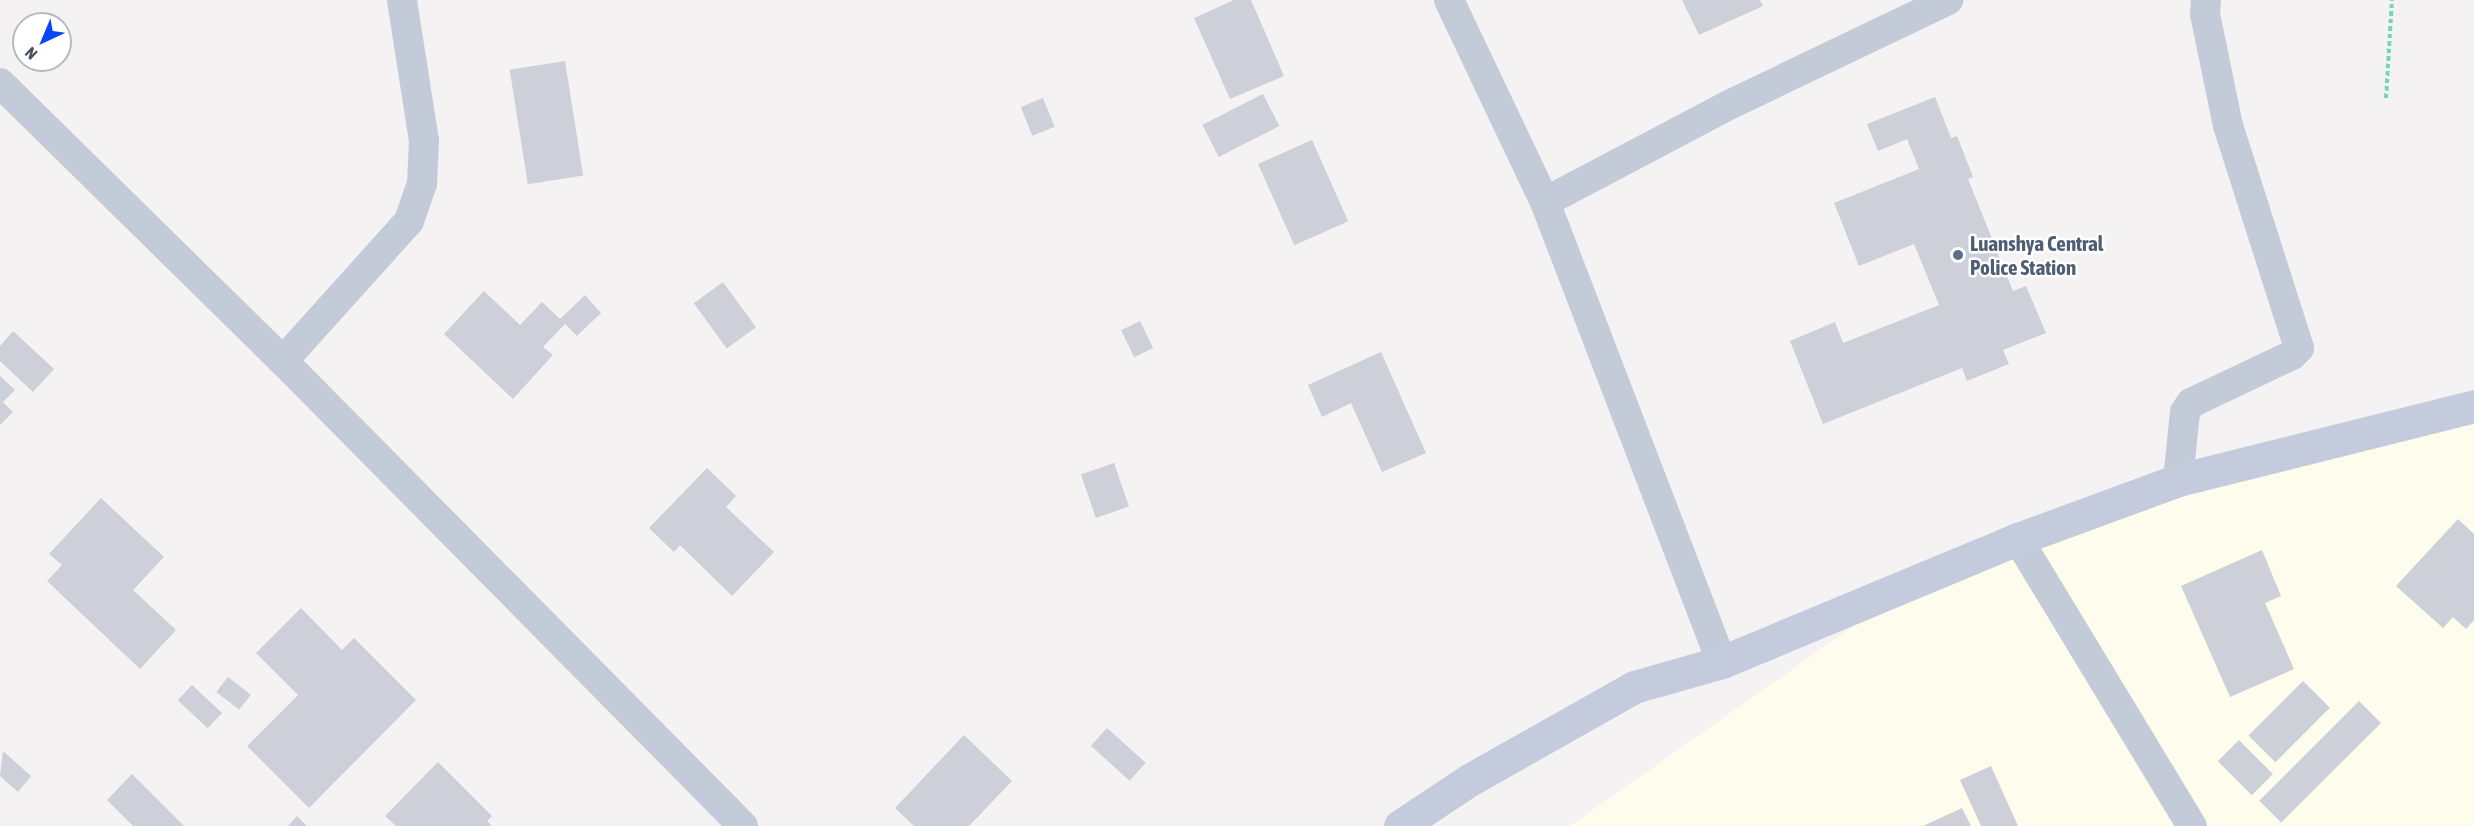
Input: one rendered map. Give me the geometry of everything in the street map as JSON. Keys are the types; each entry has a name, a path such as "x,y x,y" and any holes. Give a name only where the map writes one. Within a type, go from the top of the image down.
{"main road":[{"path":"1400,826 1471,779 1634,687 1722,663 2018,539 2178,480 2470,410"}],"street":[{"path":"284,361 409,221 422,184 424,141 402,0"},
{"path":"1449,0 1545,202 1722,663"},
{"path":"1545,202 1731,104 1948,0"},
{"path":"2178,480 2185,412 2192,403 2292,355 2299,348 2228,126 2205,14 2206,0"},
{"path":"0,83 284,361 743,826"},
{"path":"2018,539 2192,826"}],"path":[{"path":"2386,98 2392,0"}],"shaded area":[{"path":"2474,414 2474,826 1570,826 1984,534"}],"building":[{"path":"1234,0 1251,0 1284,76 1230,99 1194,18"},
{"path":"1682,0 1760,0 1763,6 1699,35"},
{"path":"565,61 583,176 528,184 510,70"},
{"path":"1263,94 1279,126 1219,157 1202,125"},
{"name":"Luanshya Central Police Station","path":"1935,97 1951,138 1957,136 1973,177 1968,179 2013,291 2026,286 2046,333 2003,350 2009,364 1967,381 1962,368 1823,424 1790,341 1835,322 1843,343 1939,305 1914,244 1859,266 1834,203 1919,169 1907,139 1878,151 1867,124"},
{"path":"1043,98 1055,127 1032,136 1021,107"},
{"path":"1312,140 1348,221 1294,245 1258,164"},
{"path":"723,282 756,327 727,348 694,303"},
{"path":"484,291 520,325 542,302 560,319 585,295 601,313 577,336 565,324 543,347 553,355 513,399 444,334"},
{"path":"1140,321 1153,348 1134,357 1121,330"},
{"path":"13,331 54,369 33,392 0,361 0,346"},
{"path":"1381,352 1426,453 1382,472 1351,403 1322,417 1308,385"},
{"path":"0,376 15,390 3,402 13,412 0,425"},
{"path":"1114,463 1129,506 1096,518 1081,474"},
{"path":"707,468 736,496 726,507 774,552 732,596 680,545 674,552 649,528"},
{"path":"101,498 164,557 133,590 176,630 140,669 47,581 62,565 49,554"},
{"path":"2458,519 2474,534 2474,620 2466,629 2453,617 2443,628 2396,586"},
{"path":"2262,550 2281,596 2265,603 2294,669 2230,697 2181,586"},
{"path":"301,608 342,650 354,638 416,700 309,808 247,746 298,695 256,653"},
{"path":"228,677 251,695 239,710 216,692"},
{"path":"2303,681 2330,708 2275,762 2249,735"},
{"path":"192,685 222,713 208,728 178,700"},
{"path":"2359,701 2381,723 2281,823 2259,801"},
{"path":"1107,728 1146,763 1130,781 1091,746"},
{"path":"964,735 1012,781 969,826 914,826 895,808"},
{"path":"2239,740 2273,774 2252,795 2218,761"},
{"path":"3,751 31,776 18,792 0,776"},
{"path":"438,762 492,816 487,821 492,826 396,826 385,816"},
{"path":"1991,766 2018,826 1981,826 1960,780"},
{"path":"132,774 184,826 133,826 107,800"},
{"path":"1962,808 1971,826 1923,826"},
{"path":"297,816 307,826 288,826"}],"place":[{"name":"Luanshya Central Police Station","path":"1958,255"}]}
